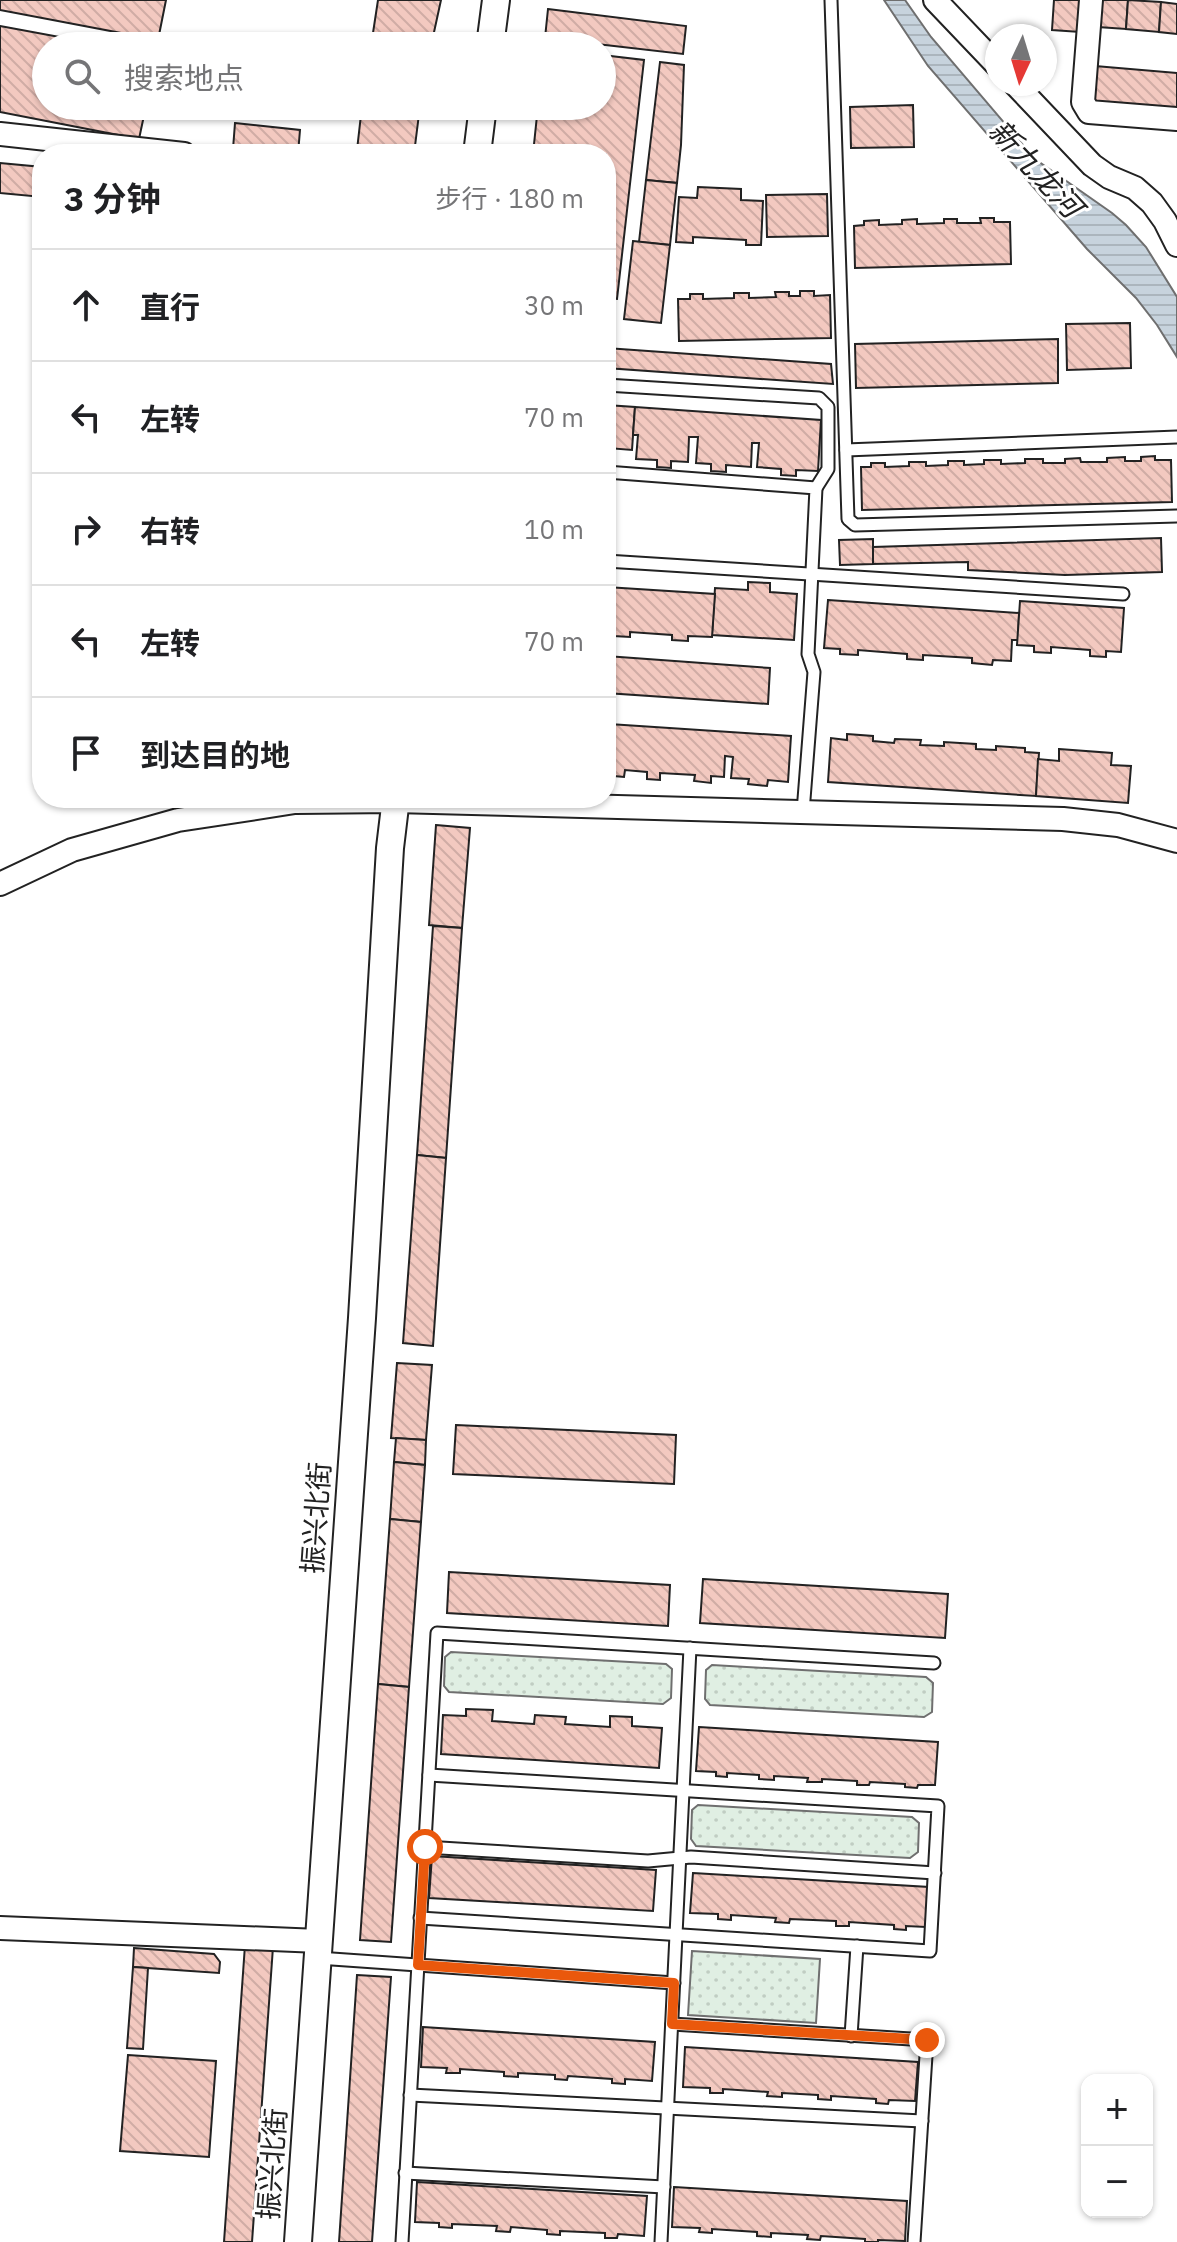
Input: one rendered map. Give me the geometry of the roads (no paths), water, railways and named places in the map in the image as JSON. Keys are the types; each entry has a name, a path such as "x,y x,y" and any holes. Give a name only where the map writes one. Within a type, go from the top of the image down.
{"street":[{"path":"492,32 496,0"},
{"path":"935,0 985,52"},
{"path":"1091,0 1083,102 1089,112 1177,119"},
{"path":"1026,96 1092,165 1109,177 1135,188 1152,203 1177,245"},
{"path":"478,144 481,120"},
{"path":"0,134 92,144"},
{"path":"616,806 1063,819 1118,825 1177,841"},
{"path":"0,884 72,850 178,820 256,808"},
{"name":"振兴北街","path":"298,2242 395,808"},
{"path":"0,1928 319,1950"}],"lane":[{"path":"831,0 848,519 855,525 1177,516"},
{"path":"616,386 819,398 828,407 828,469 816,488 808,654 814,672 803,812"},
{"path":"846,450 1177,437"},
{"path":"616,473 816,488"},
{"path":"616,562 1123,594"},
{"path":"402,2242 437,1633 934,1663"},
{"path":"661,2242 690,1648"},
{"path":"420,1918 930,1951 935,1873 938,1806 429,1775"},
{"path":"425,1847 648,1861 691,1857 935,1873"},
{"path":"851,2036 857,1946"},
{"path":"319,1950 418,1965 674,1983"},
{"path":"672,2024 927,2040 914,2242"},
{"path":"410,2095 922,2121"},
{"path":"405,2173 664,2187"}],"water":[{"name":"新九龙河","path":"884,0 905,0 931,37 1035,159 1112,213 1146,247 1177,297 1177,357 1136,298 1087,249 928,66"}]}
